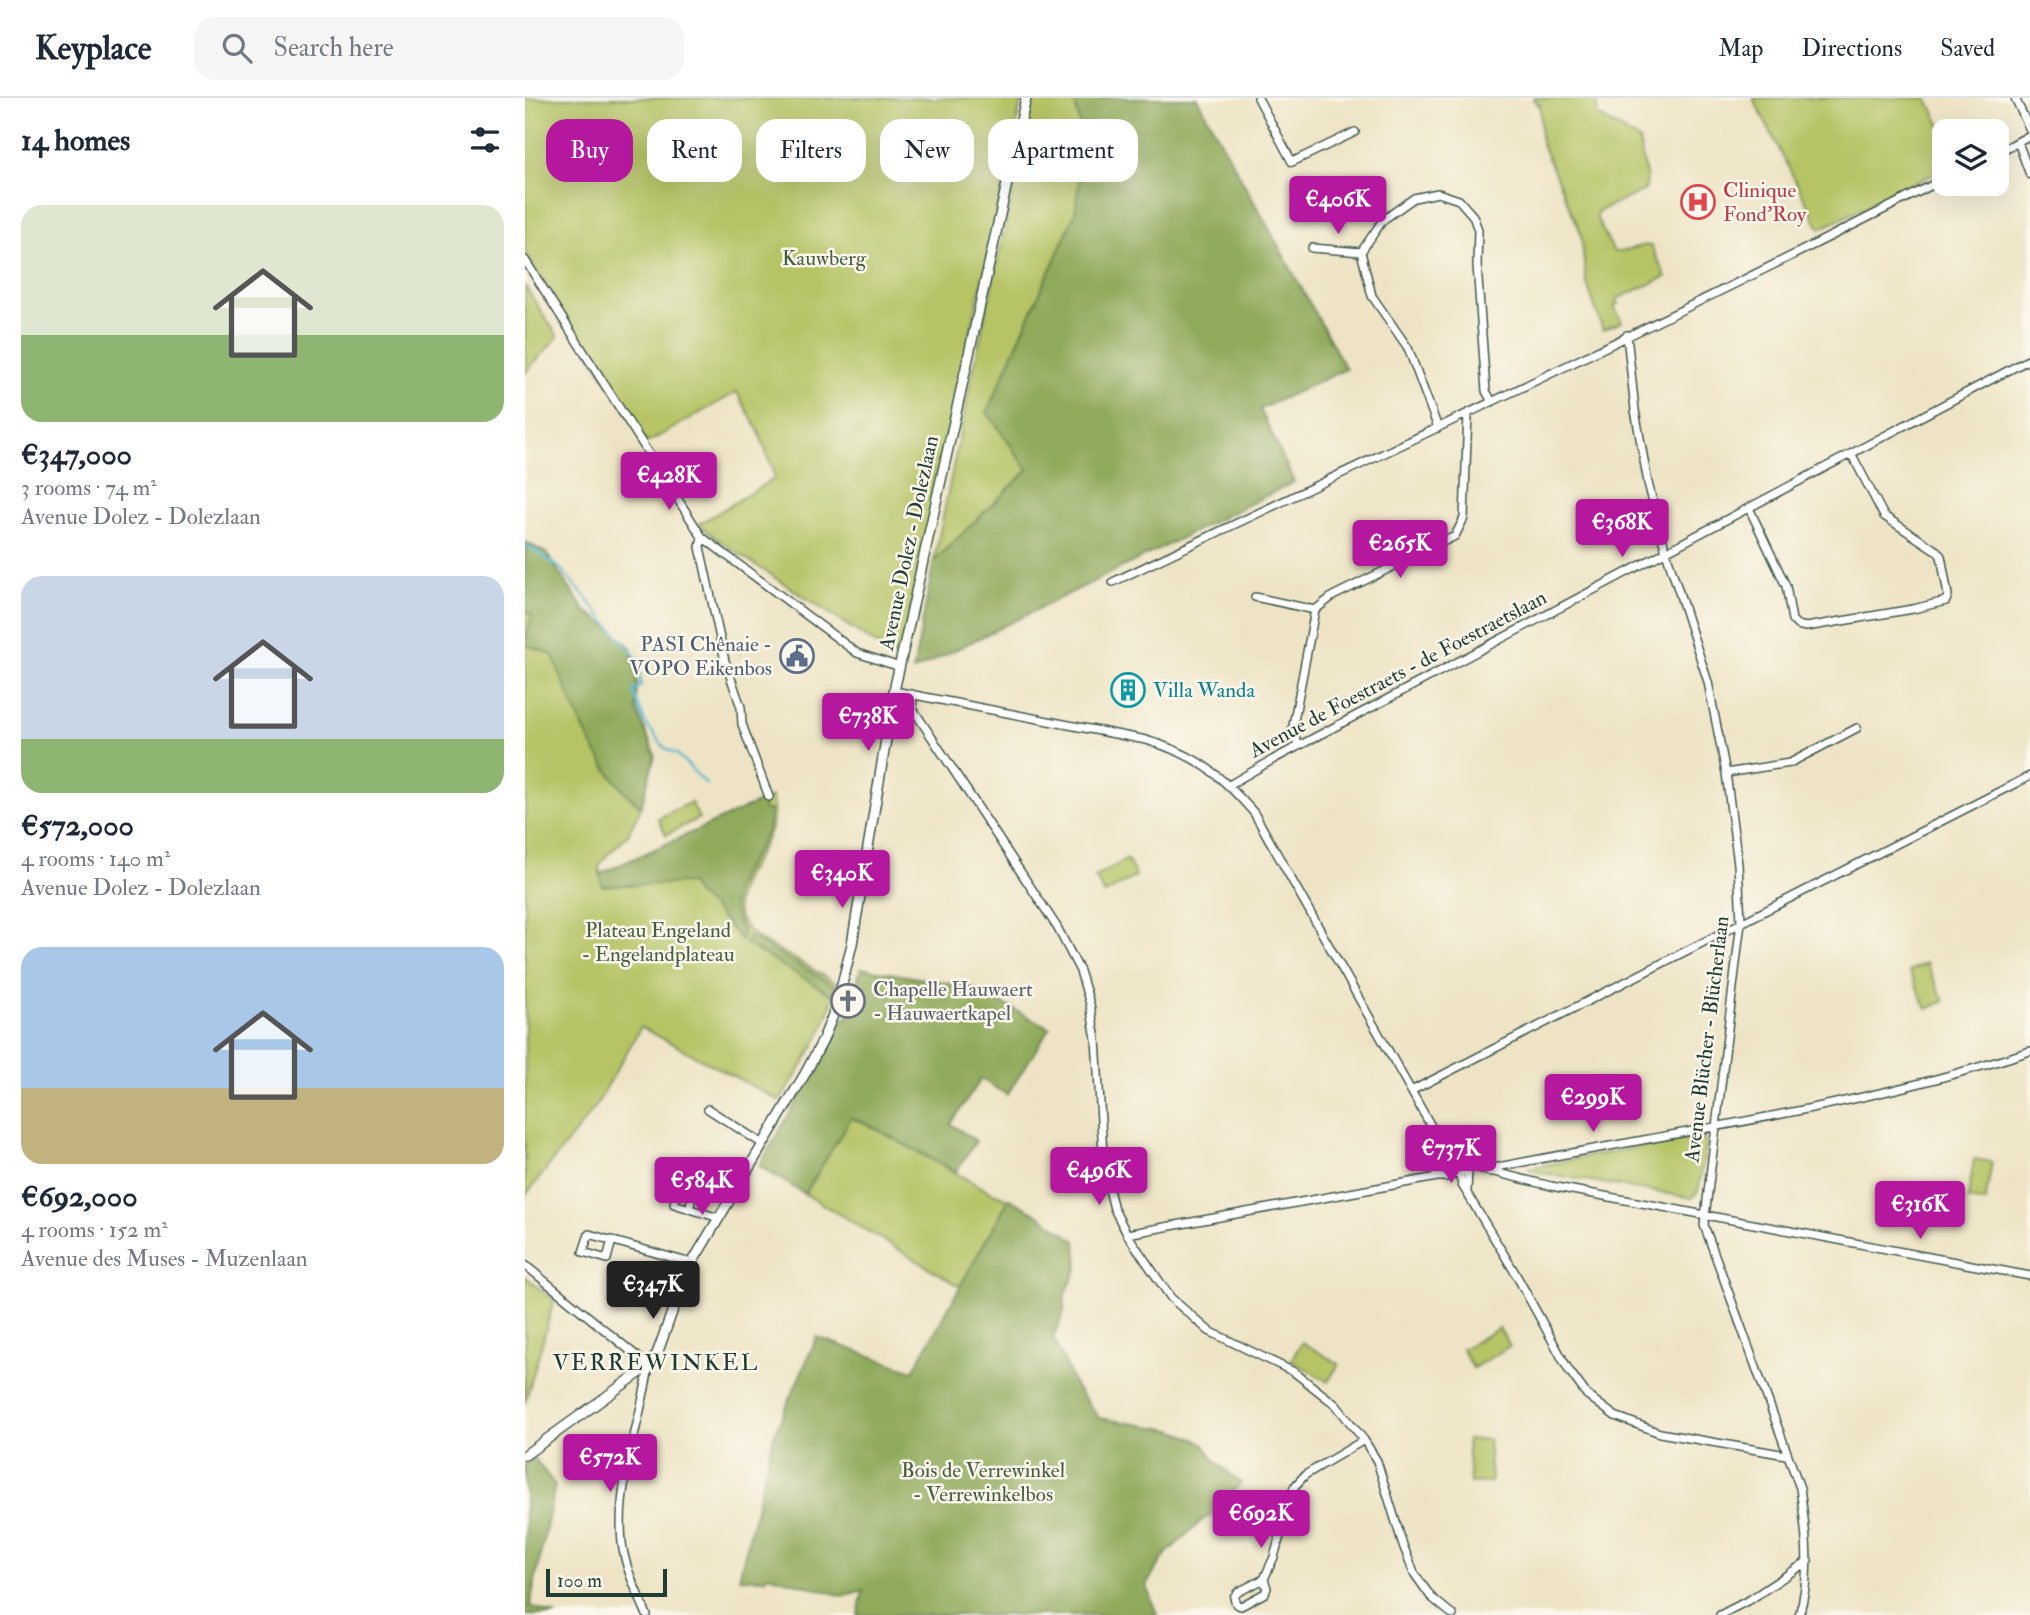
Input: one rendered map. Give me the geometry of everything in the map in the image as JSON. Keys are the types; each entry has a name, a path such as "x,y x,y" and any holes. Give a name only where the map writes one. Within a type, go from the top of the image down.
{"street":[{"name":"Avenue Dolez - Dolezlaan","path":"647,1615 622,1543 622,1505 649,1366 657,1354 692,1264 822,1042 837,1005 852,944 894,691 1026,98"},
{"path":"1258,98 1292,162 1355,132"},
{"path":"2009,147 2030,132 2015,98"},
{"path":"2018,142 2030,175"},
{"path":"1113,582 1468,414 1932,186"},
{"path":"1438,428 1408,348 1372,296 1361,252 1383,220 1413,198 1438,192 1459,200 1473,216 1478,230 1477,265 1486,391 1492,402"},
{"path":"1312,248 1361,252"},
{"path":"525,260 702,537 857,653 900,667"},
{"name":"Avenue Blücher - Blücherlaan","path":"1627,335 1641,449 1666,551 1708,682 1726,773 1738,864 1741,922 1704,1225 1800,1488 1808,1561 1799,1615"},
{"name":"Avenue de Foestraets - de Foestraetslaan","path":"1229,785 2030,359"},
{"path":"1299,746 1292,731 1315,610 1333,596 1455,536 1464,518 1468,414"},
{"path":"1749,508 1780,571 1786,586 1792,620 1797,625 1806,628 1946,601 1948,595 1941,556 1884,516 1852,455"},
{"path":"702,537 699,547 725,661 741,707 747,738 769,797"},
{"path":"1255,597 1315,610"},
{"path":"894,691 1146,740 1170,747 1194,759 1229,785 1254,813 1436,1135 1454,1161 1459,1178 1568,1369 1587,1395 1615,1416 1660,1433 1786,1455"},
{"path":"912,694 913,709 1057,927 1080,971 1090,1004 1095,1039 1104,1170 1114,1209 1127,1234 1171,1298 1209,1331 1294,1372 1336,1405 1377,1461 1414,1573 1431,1597 1453,1615"},
{"path":"1726,773 1790,763 1857,728"},
{"path":"1411,1091 2030,776"},
{"path":"1490,1172 1493,1168 1505,1165 1716,1127 1965,1073 2030,1051"},
{"path":"708,1109 763,1144"},
{"path":"1437,1177 1454,1161 1465,1157 1469,1168 1467,1191"},
{"path":"1127,1234 1447,1177 1469,1168 2030,1276"},
{"path":"689,1209 719,1218"},
{"path":"612,1240 607,1259 583,1252 589,1234 612,1240 692,1264"},
{"path":"525,1265 649,1366 525,1455"},
{"path":"1264,1579 1268,1588 1265,1593 1241,1606 1236,1604 1234,1597 1238,1592 1264,1579 1274,1557 1294,1487 1305,1475 1364,1440"},
{"path":"1720,1615 1751,1599 1808,1561"}],"green space":[{"name":"Kauwberg","path":"525,98 1022,98 1017,119 988,119 988,182 1004,182 899,659 721,542 699,524 775,478 759,432 737,392 647,443 525,253"},
{"path":"1074,98 1079,119 1029,119 1033,100"},
{"path":"1074,98 1197,98 1346,369 1260,409 1294,482 913,671 934,561 1028,470 987,412 1075,214 1079,182 1138,182 1138,119 1079,119"},
{"path":"1534,98 1597,98 1597,115 1639,140 1647,181 1645,190 1597,212 1597,219 1614,252 1651,246 1666,277 1616,299 1618,304 1614,306 1622,322 1603,330 1586,281 1581,233 1541,142 1540,104 1538,105"},
{"path":"1753,98 1927,98 1938,119 1932,119 1932,175 1820,229"},
{"path":"1015,182 1079,182 1075,214 987,412 1028,470 934,561"},
{"path":"525,286 558,337 525,373"},
{"name":"Plateau Engeland - Engelandplateau","path":"525,542 546,553 584,610 609,627 631,648 637,678 636,709 655,755 639,812 627,836 599,866 600,874 771,797 774,815 769,833 742,882 737,898 738,914 748,930 759,939 836,983 822,1030 780,1101 641,1027 596,1106 525,1196"},
{"path":"525,542 546,553 584,610 609,627 631,648 637,678 636,709 655,755 641,807 625,792 598,756 552,654 525,645 532,614 525,611"},
{"path":"761,801 765,811 770,810 767,831 739,879 733,898 742,941 711,906 696,894 690,883 602,886 600,874"},
{"path":"691,802 699,818 666,835 658,818"},
{"path":"1127,859 1136,876 1105,894 1095,877"},
{"path":"748,936 836,987 834,996 746,944"},
{"path":"1926,963 1944,1001 1927,1009 1909,971"},
{"path":"861,968 970,987 1050,1028 1007,1095 981,1079 951,1124 976,1141 956,1172 851,1118 805,1194 759,1166 829,1046 841,1018 847,1019"},
{"path":"850,1118 865,1123 990,1192 1009,1199 960,1286 805,1194"},
{"path":"1693,1136 1706,1140 1707,1144 1698,1191 1692,1198 1531,1171 1529,1168"},
{"path":"1974,1159 1992,1162 1985,1202 1968,1199"},
{"name":"Bois de Verrewinkel - Verrewinkelbos","path":"1009,1199 1036,1213 1076,1241 1078,1267 1065,1295 1064,1312 1053,1337 1075,1386 1099,1418 1173,1430 1202,1442 1215,1461 1241,1483 1213,1513 1167,1553 1146,1585 1157,1615 858,1615 863,1590 843,1596 768,1575 764,1579 739,1578 774,1435 817,1337 913,1371"},
{"path":"525,1276 554,1301 525,1403"},
{"path":"1499,1328 1510,1346 1473,1368 1462,1349"},
{"path":"1302,1342 1339,1364 1328,1382 1291,1360"},
{"path":"1488,1439 1491,1482 1470,1483 1467,1440"},
{"path":"534,1458 555,1485 530,1606 556,1615 525,1615 525,1464"}],"waterway":[{"path":"525,544 560,568 638,659 641,686 633,691 645,723 665,748 677,754 707,785"}],"place":[{"name":"Clinique Fond'Roy","path":"1698,202"},
{"name":"PASI Chênaie - VOPO Eikenbos","path":"797,656"},
{"name":"Villa Wanda","path":"1128,690"},
{"name":"Chapelle Hauwaert - Hauwaertkapel","path":"848,1001"}],"district":[{"name":"VERREWINKEL","path":"656,1362"}]}
